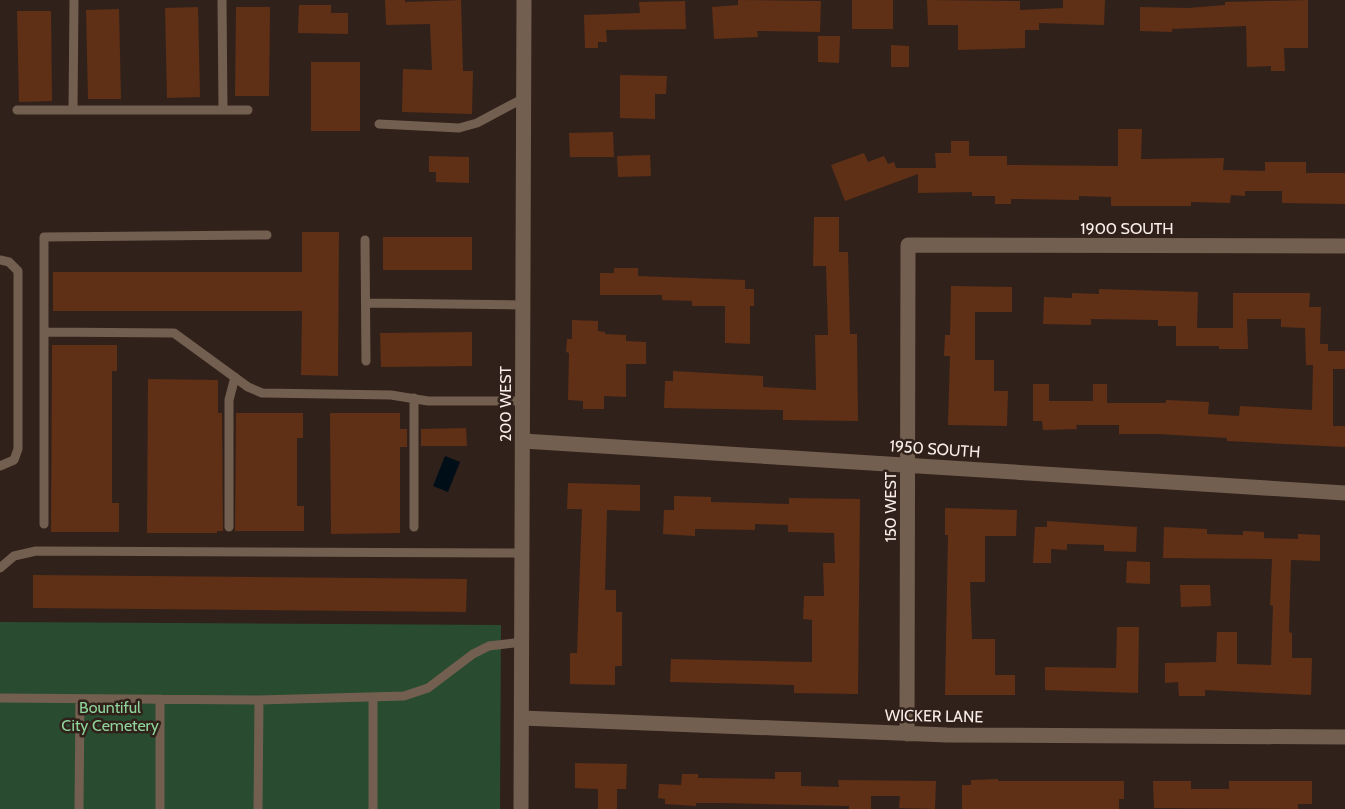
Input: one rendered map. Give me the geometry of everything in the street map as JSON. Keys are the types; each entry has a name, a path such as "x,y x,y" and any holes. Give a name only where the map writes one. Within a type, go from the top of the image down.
{"street":[{"name":"200 WEST","path":"521,809 524,0"},
{"name":"1900 SOUTH","path":"908,245 1345,246"},
{"name":"150 WEST","path":"907,734 908,245"},
{"name":"1950 SOUTH","path":"523,441 1345,492"},
{"name":"WICKER LANE","path":"522,718 907,734 1345,737"}],"lane":[{"path":"73,110 74,0"},
{"path":"222,0 223,110"},
{"path":"379,124 459,128 477,123 524,98"},
{"path":"16,110 248,110"},
{"path":"44,524 44,237 267,235"},
{"path":"365,240 366,361"},
{"path":"0,260 9,262 18,271 20,319 18,449 15,460 0,466"},
{"path":"366,303 523,305"},
{"path":"44,332 174,333 248,387 278,395 391,395 428,401 523,400"},
{"path":"230,527 229,400 235,377"},
{"path":"414,398 414,527"},
{"path":"0,568 14,556 36,551 522,553"},
{"path":"0,698 259,700 373,698 418,693 483,649 497,643 522,642"},
{"path":"373,698 373,809"},
{"path":"79,809 80,699"},
{"path":"160,699 160,809"},
{"path":"258,809 259,700"}],"green space":[{"name":"Bountiful City Cemetery","path":"0,622 501,625 500,809 0,809"}],"shaded area":[{"path":"445,456 460,462 448,492 433,486"}],"building":[{"path":"385,0 405,0 405,2 461,0 463,71 473,71 472,114 402,112 403,69 432,70 430,24 386,25"},
{"path":"738,0 821,1 820,32 757,31 758,37 714,39 712,7 738,5"},
{"path":"852,0 893,0 893,29 852,29"},
{"path":"927,0 1020,1 1020,10 1063,8 1063,0 1105,0 1104,25 1039,23 1039,30 1025,30 1025,48 958,50 958,25 928,25"},
{"path":"1308,0 1308,48 1284,48 1285,71 1271,71 1271,66 1247,67 1246,26 1172,29 1172,32 1140,31 1140,7 1188,8 1225,5 1225,2"},
{"path":"685,1 686,29 606,30 607,42 598,42 598,48 585,48 584,15 640,13 639,2"},
{"path":"299,5 331,5 331,13 348,13 348,34 298,33"},
{"path":"198,7 200,97 167,98 165,8"},
{"path":"236,7 270,7 269,96 235,96"},
{"path":"119,9 121,99 88,99 86,10"},
{"path":"17,11 51,11 52,101 19,102"},
{"path":"818,36 840,36 839,63 818,62"},
{"path":"891,45 909,46 909,67 891,67"},
{"path":"311,62 360,62 360,131 311,131"},
{"path":"620,75 667,76 666,94 655,94 655,119 620,118"},
{"path":"1118,129 1142,129 1141,159 1224,158 1223,170 1265,171 1265,162 1306,162 1306,173 1345,173 1345,204 1282,203 1282,191 1245,191 1245,196 1231,195 1230,203 1191,202 1191,206 1111,206 1111,197 1079,196 1079,200 1011,199 1011,204 995,204 995,196 972,196 972,192 918,193 918,174 845,201 831,165 864,153 868,162 884,156 888,164 894,162 896,168 936,168 935,153 951,153 951,141 969,141 969,156 1007,156 1007,165 1118,166"},
{"path":"613,132 614,157 570,157 569,133"},
{"path":"650,155 651,176 618,177 617,156"},
{"path":"429,156 469,157 469,183 436,182 436,172 429,172"},
{"path":"814,217 839,217 839,252 848,252 850,334 857,334 858,421 783,420 783,410 664,408 665,381 673,381 673,371 763,376 763,387 816,390 815,335 828,335 826,266 813,266"},
{"path":"302,232 339,232 338,376 301,375 302,311 53,311 53,272 302,272"},
{"path":"383,237 472,237 472,270 383,270"},
{"path":"614,268 638,268 638,276 745,280 745,289 754,289 754,306 750,306 750,344 725,343 725,306 692,306 692,301 662,300 662,295 600,295 600,273 614,273"},
{"path":"951,286 1012,287 1012,312 975,312 975,360 994,360 994,391 1008,391 1007,426 948,425 950,356 944,356 945,335 950,335"},
{"path":"1099,289 1198,292 1197,328 1233,328 1233,293 1310,293 1309,307 1321,307 1320,344 1328,344 1328,351 1345,351 1345,369 1333,369 1333,426 1345,426 1345,447 1227,441 1227,438 1158,434 1119,434 1119,425 1076,425 1077,429 1043,430 1042,421 1033,421 1033,384 1049,384 1049,401 1093,401 1093,384 1107,384 1107,403 1166,403 1166,400 1209,402 1208,414 1239,416 1240,406 1312,410 1313,365 1306,365 1305,328 1281,327 1281,319 1247,319 1248,349 1219,349 1219,346 1176,346 1176,326 1158,326 1158,320 1091,319 1091,325 1043,324 1044,297 1072,298 1072,293 1099,294"},
{"path":"572,320 598,321 598,331 605,332 605,334 626,335 626,341 646,342 646,364 626,364 626,397 604,396 604,409 583,409 583,401 568,400 569,353 566,352 567,339 572,339"},
{"path":"472,332 472,366 381,367 380,333"},
{"path":"52,345 117,345 117,371 112,371 112,503 119,503 119,532 51,532"},
{"path":"148,379 218,380 218,413 222,413 223,531 217,531 217,533 147,533"},
{"path":"236,413 303,413 303,438 297,438 297,506 304,506 304,531 235,531"},
{"path":"330,413 400,413 400,429 407,429 407,447 400,447 400,533 331,534"},
{"path":"466,428 467,446 421,446 421,429"},
{"path":"568,483 640,485 640,511 607,510 605,590 616,590 616,612 622,612 622,666 615,666 615,685 570,684 570,653 577,653 582,509 567,509"},
{"path":"674,496 711,497 711,502 789,504 789,498 860,499 858,694 794,693 794,685 670,682 671,659 812,662 812,620 803,619 804,596 824,596 823,563 835,563 834,533 788,532 788,525 755,524 755,530 695,529 695,536 663,534 664,510 674,510"},
{"path":"945,508 1017,510 1016,536 985,536 985,582 970,582 972,639 995,639 995,675 1015,675 1015,695 945,695 948,535 945,535"},
{"path":"1047,521 1137,527 1136,552 1104,551 1104,545 1067,544 1067,550 1051,549 1051,563 1033,563 1035,527 1047,527"},
{"path":"1164,527 1207,529 1207,534 1243,535 1243,531 1264,532 1264,538 1298,539 1298,534 1320,535 1320,561 1291,560 1289,632 1292,633 1292,658 1312,658 1311,695 1205,690 1205,696 1179,696 1178,682 1165,683 1165,663 1216,662 1217,632 1237,632 1237,664 1271,665 1273,606 1270,605 1272,559 1163,558"},
{"path":"1127,561 1150,562 1150,584 1126,583"},
{"path":"33,575 467,579 466,612 33,608"},
{"path":"1180,585 1210,585 1211,606 1181,607"},
{"path":"1117,627 1139,627 1138,693 1045,690 1045,667 1116,668"},
{"path":"575,763 627,764 626,789 617,789 617,809 598,809 598,789 575,788"},
{"path":"775,772 801,772 801,786 839,787 838,780 936,781 935,809 899,808 900,796 871,796 871,809 849,809 849,806 724,803 696,803 696,806 665,804 665,799 658,798 659,784 681,785 682,774 698,774 698,778 775,779"},
{"path":"998,779 998,781 1124,781 1124,799 1119,799 1119,809 962,809 962,785 971,785 971,780"},
{"path":"1153,781 1191,781 1191,789 1229,789 1229,781 1312,781 1312,804 1298,804 1298,809 1154,808"}]}
